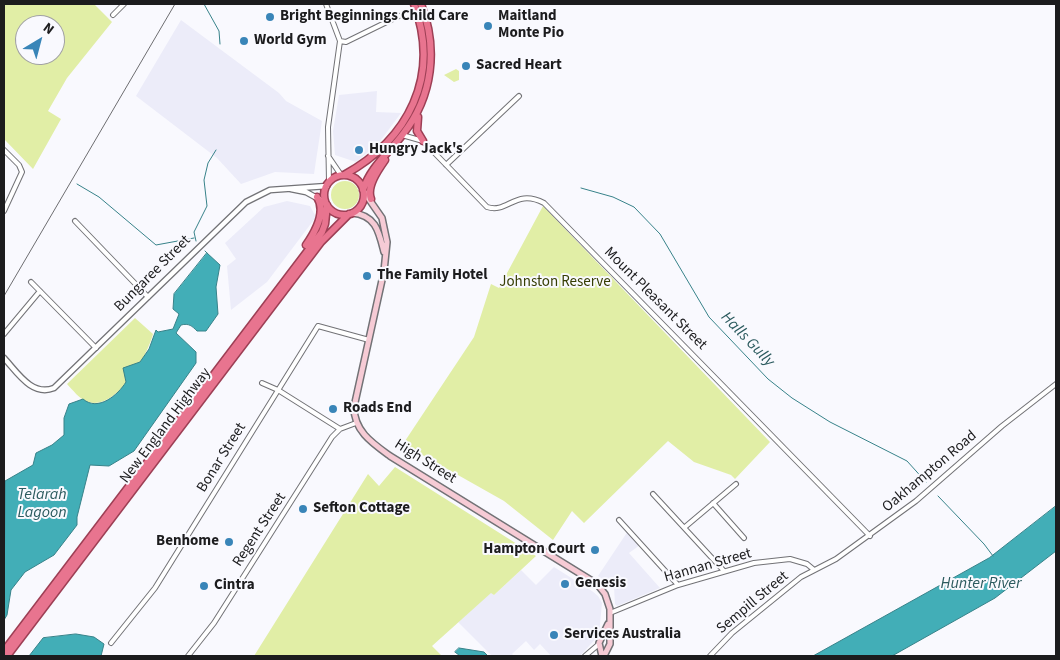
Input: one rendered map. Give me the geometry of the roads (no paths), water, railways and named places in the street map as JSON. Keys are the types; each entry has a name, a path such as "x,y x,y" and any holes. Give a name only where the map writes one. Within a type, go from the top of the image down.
{"highway":[{"path":"419,5 428,28 431,57 428,81 415,125 423,141"},
{"path":"419,5 424,57 421,81 415,99 402,126 389,142 366,161 328,184 325,194 327,204 339,214 350,214 360,206 370,172 402,135 421,103"},
{"path":"370,200 369,191 374,179 395,144"},
{"path":"342,175 356,179 363,191"},
{"path":"294,268 318,223 322,209 317,197"},
{"name":"New England Highway","path":"4,651 322,232 325,224 327,204"},
{"name":"New England Highway","path":"7,656 321,242 350,214"}],"main road":[{"path":"356,423 354,407 369,340 385,255 387,234 386,226 363,191"},
{"path":"350,214 367,216 372,220 379,232 385,255"},
{"name":"High Street","path":"356,423 364,435 390,456 597,584 605,594 610,613 610,645 607,649"},
{"name":"High Street","path":"600,644 610,622"},
{"path":"600,644 609,640"},
{"path":"600,644 607,649 603,656"},
{"path":"600,644 603,656"}],"street":[{"path":"113,15 124,4"},
{"path":"326,4 340,41 328,127 328,184"},
{"path":"340,41 346,42 399,16"},
{"path":"446,165 518,96"},
{"path":"402,135 423,141"},
{"name":"Mount Pleasant Street","path":"423,141 487,206 501,208 523,197 544,203 870,536"},
{"path":"4,150 19,165 22,172 4,211"},
{"path":"328,156 342,175"},
{"name":"Bungaree Street","path":"4,358 33,388 48,390 58,385 240,207 261,193 282,188 328,184"},
{"name":"Bungaree Street","path":"282,188 306,192 327,204"},
{"path":"76,221 148,297"},
{"path":"31,282 96,348"},
{"path":"4,334 40,290"},
{"name":"Bonar Street","path":"111,643 155,588 318,326 369,340"},
{"path":"262,383 278,390 340,429 356,423"},
{"name":"Oakhampton Road","path":"813,569 836,559 916,501 1002,426 1056,384"},
{"name":"Regent Street","path":"188,656 214,623 332,437 340,429"},
{"path":"685,527 736,484"},
{"path":"653,494 724,571"},
{"path":"713,503 744,538"},
{"path":"619,520 678,585"},
{"name":"Hannan Street","path":"610,613 678,585 754,563 790,559 807,564 813,569"},
{"name":"Sempill Street","path":"710,656 732,633 813,569"},
{"path":"585,656 600,644"}],"water":[{"name":"Telarah Lagoon","path":"207,253 220,265 216,287 218,314 206,331 197,331 190,325 184,324 181,325 176,333 196,352 196,363 134,451 109,466 90,465 77,517 77,525 54,555 25,572 11,590 7,615 4,620 5,481 33,465 36,453 52,445 64,435 64,418 69,404 83,399 89,403 101,403 118,392 126,382 123,368 140,362 149,349 156,330 158,332 173,329 179,314 173,309 174,294"},
{"name":"Hunter River","path":"1056,506 1056,551 995,598 892,656 813,656 989,558"},
{"path":"76,634 94,637 104,644 101,656 29,656 43,638"},
{"path":"459,648 484,652 488,656 460,656 455,652"}],"waterway":[{"path":"204,4 219,31 220,44"},
{"path":"196,241 194,232 207,206 204,180 208,163 216,150"},
{"path":"77,184 99,197 156,245 194,238"},
{"name":"Halls Gully","path":"581,188 613,197 634,207 660,234 709,317 768,379 792,398 830,422 907,461 926,482"},
{"name":"Halls Gully","path":"938,496 993,556"}],"railway":[{"path":"4,296 175,4"}],"place":[{"name":"Bright Beginnings Child Care","path":"270,17"},
{"name":"Maitland Monte Pio","path":"488,26"},
{"name":"World Gym","path":"244,41"},
{"name":"Sacred Heart","path":"466,66"},
{"name":"Hungry Jack's","path":"359,150"},
{"name":"The Family Hotel","path":"367,276"},
{"name":"Roads End","path":"333,409"},
{"name":"Sefton Cottage","path":"303,509"},
{"name":"Benhome","path":"229,542"},
{"name":"Hampton Court","path":"595,550"},
{"name":"Genesis","path":"565,584"},
{"name":"Cintra","path":"204,586"},
{"name":"Services Australia","path":"554,635"}],"park label":[{"name":"Johnston Reserve","path":"555,283"}]}
